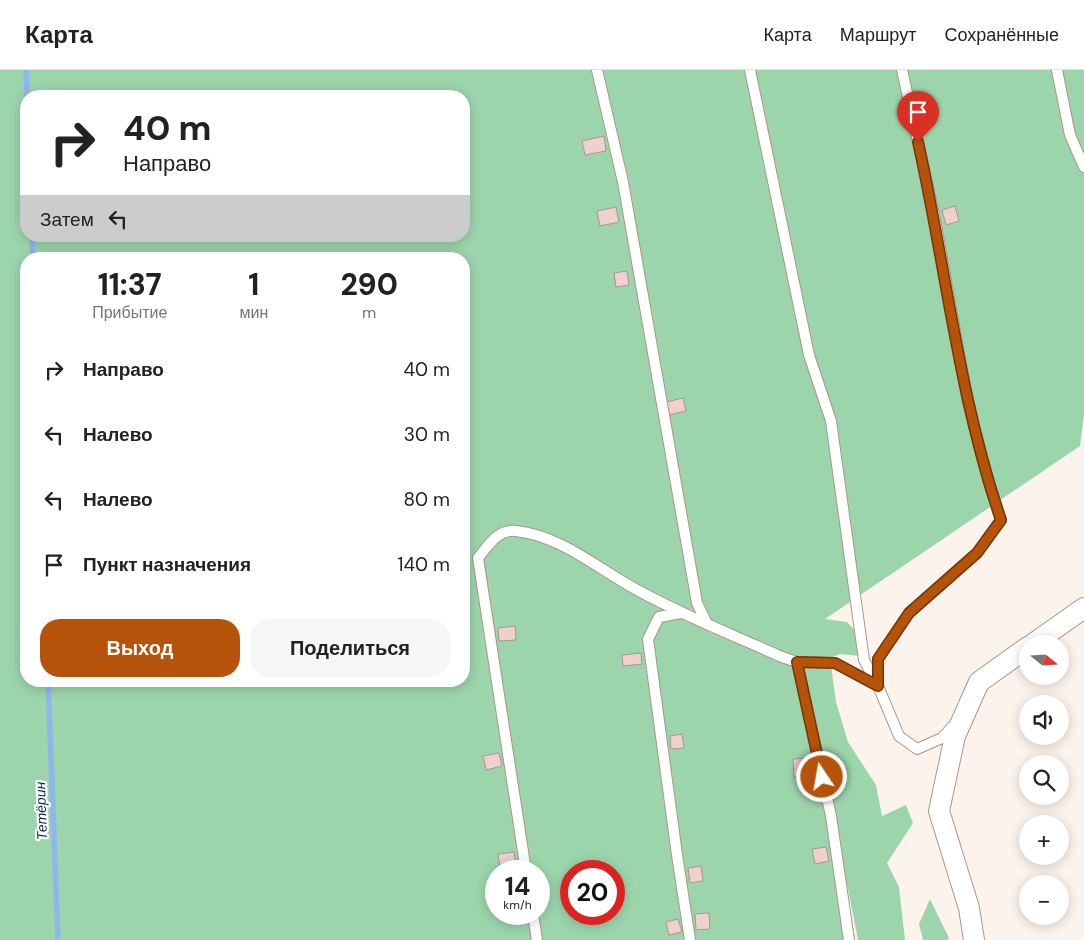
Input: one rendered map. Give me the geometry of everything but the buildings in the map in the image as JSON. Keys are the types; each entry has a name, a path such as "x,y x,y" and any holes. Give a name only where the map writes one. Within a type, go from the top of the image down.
{"street":[{"path":"1046,635 1084,608"},
{"path":"974,940 968,908 938,811 955,736 979,682 1019,654"}],"lane":[{"path":"597,70 623,182 697,603 707,624"},
{"path":"750,70 808,354 831,421 864,660 878,686 899,736 917,749 942,738 966,712"},
{"path":"878,686 878,659 909,613 977,553 1001,520 989,483 968,403 934,214 902,70"},
{"path":"1057,70 1070,135 1084,167"},
{"path":"524,860 478,558 496,535 514,531 556,541 638,591 681,613 797,662 835,663 878,686"},
{"path":"681,613 659,617 648,639 690,940"},
{"path":"797,662 831,816 849,940"},
{"path":"535,925 537,940"}],"green space":[{"path":"0,70 1084,70 1084,414 1080,446 825,619 847,622 862,638 859,656 840,654 830,658 836,702 848,742 876,785 882,816 906,805 913,823 887,863 899,887 905,940 858,940 844,869 855,940 0,940"},
{"path":"930,899 949,940 923,940 919,924"}],"waterway":[{"name":"Тетёрин","path":"26,70 27,90"},
{"name":"Тетёрин","path":"32,242 33,252"},
{"name":"Тетёрин","path":"48,687 58,940"}],"route":[{"path":"822,777 797,662 835,663 878,686 878,659 909,613 977,553 1001,520 989,483 968,403 934,214 918,142"}]}
